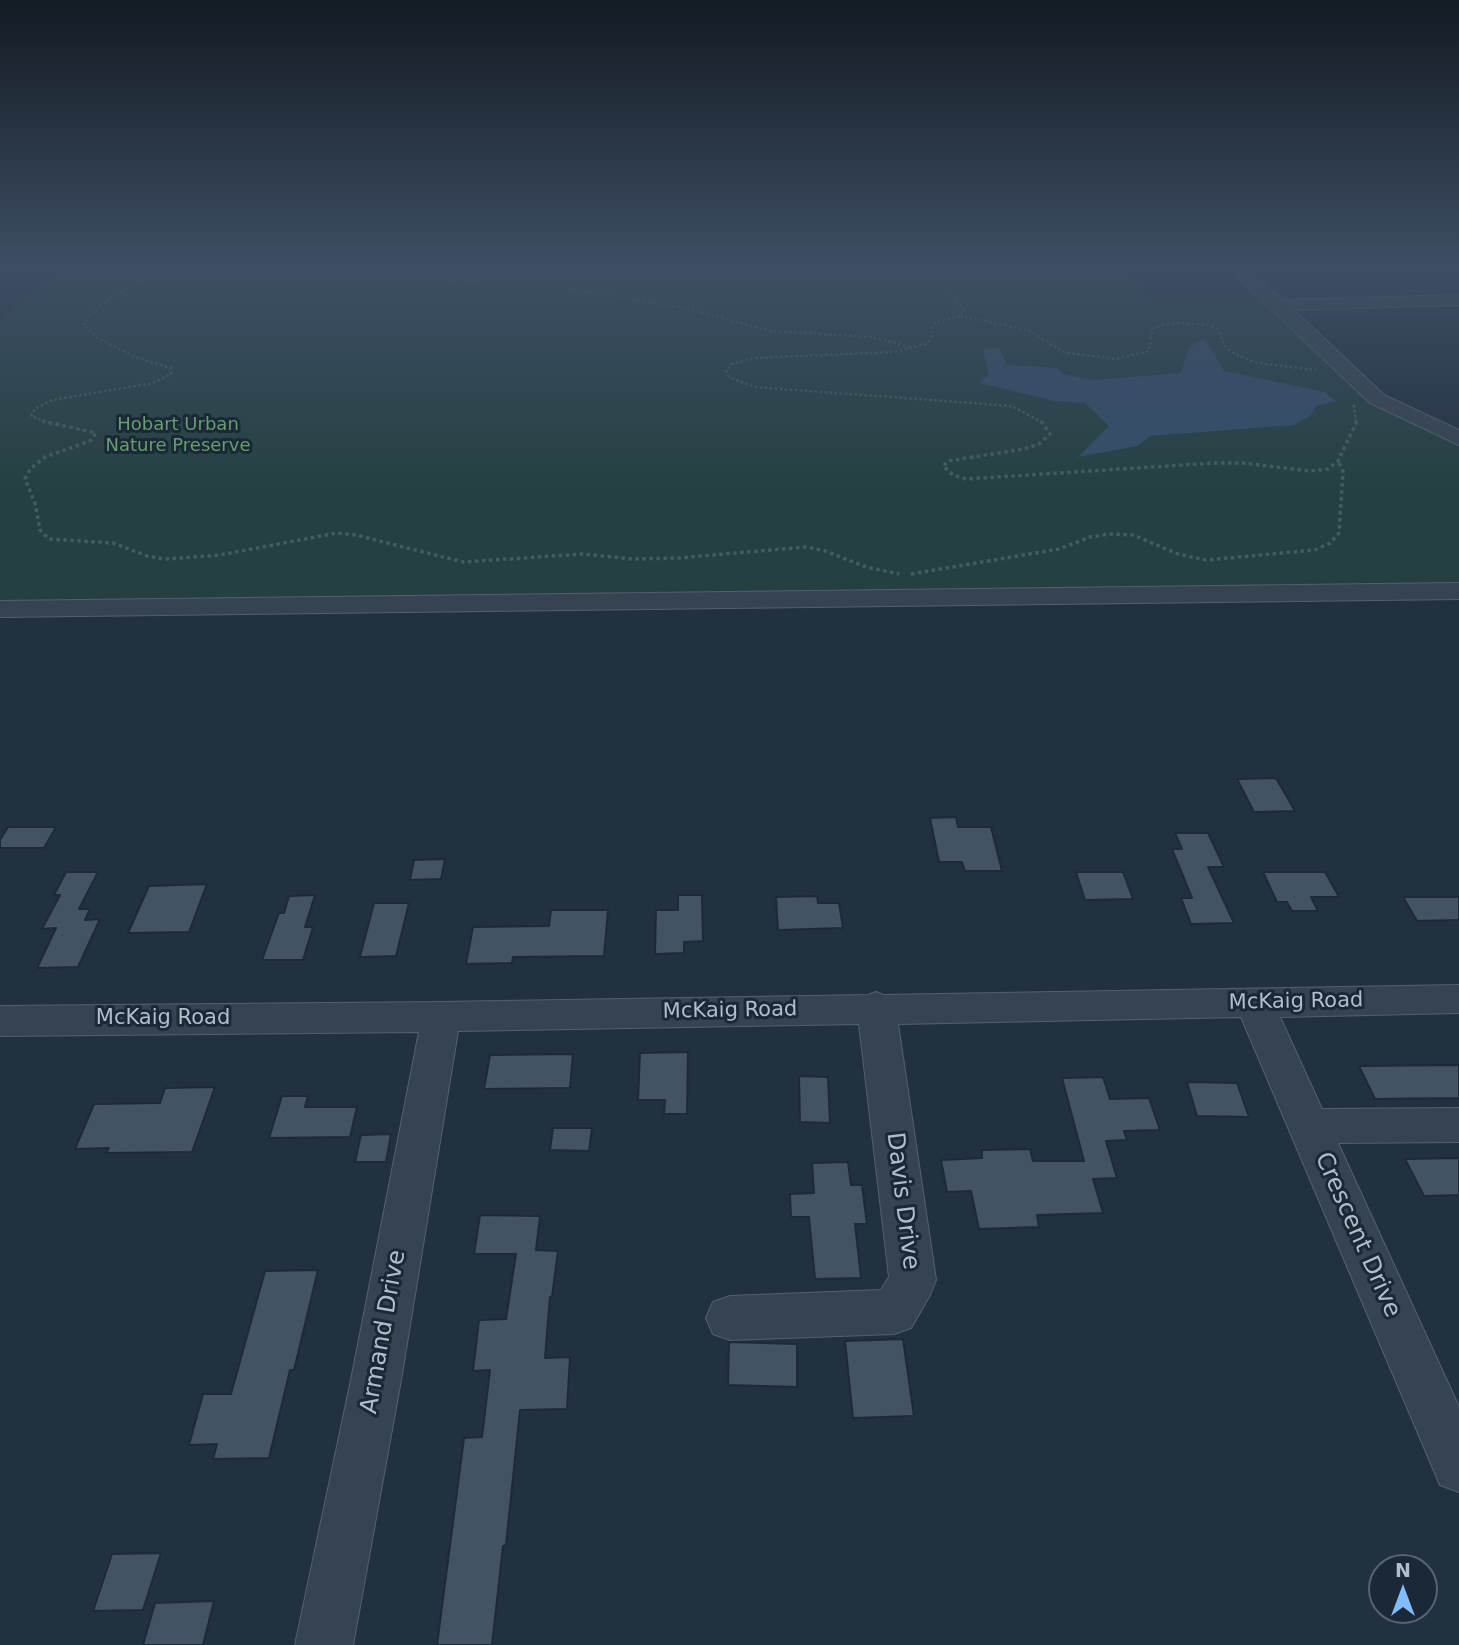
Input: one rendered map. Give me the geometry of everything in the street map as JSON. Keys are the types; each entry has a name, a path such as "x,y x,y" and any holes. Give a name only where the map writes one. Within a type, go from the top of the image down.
{"street":[{"path":"1317,342 1377,399 1459,438"},
{"path":"0,609 1459,591"},
{"name":"McKaig Road","path":"0,1021 441,1017 876,1007 1255,1004 1459,999"},
{"name":"Crescent Drive","path":"1255,1004 1459,1466"},
{"name":"Davis Drive","path":"730,1318 894,1312 913,1279 876,1007"},
{"name":"Armand Drive","path":"324,1645 376,1380 441,1017"},
{"path":"1310,1126 1459,1125"}],"path":[{"path":"105,342 135,357 171,368 171,374 153,383 52,400 34,409 32,416 42,421 96,433 90,441 45,457 30,469 25,480 35,503 40,530 49,539 113,543 147,556 164,559 220,555 337,533 363,536 463,562 583,554 632,559 678,558 806,547 883,572 910,575 1000,556 1059,549 1090,537 1119,533 1133,535 1189,558 1221,560 1307,551 1330,543 1339,533 1341,524 1343,471 1338,461"},
{"path":"891,342 915,348"},
{"path":"929,342 895,352 754,358 732,364 726,371 730,378 768,388 1012,406 1035,416 1046,425 1050,434 1039,444 948,461 943,466 953,475 966,479 1214,463 1243,463 1309,471 1328,469 1338,461 1357,421 1352,398"},
{"path":"1047,342 1064,352 1115,359 1149,351 1151,342"},
{"path":"1223,342 1235,354 1258,363 1312,370 1347,370"},
{"path":"1312,370 1321,374"}],"green space":[{"name":"Hobart Urban Nature Preserve","path":"0,342 1310,342 1337,372 1372,399 1459,445 1459,587 0,609"}],"water":[{"path":"1198,342 1206,342 1224,371 1325,392 1336,401 1316,406 1310,416 1294,425 1150,436 1137,446 1078,457 1109,426 1085,403 1055,401 979,383 989,375 983,349 999,348 1007,365 1058,368 1062,374 1094,380 1181,373 1189,347"}],"building":[{"path":"1276,778 1295,811 1254,812 1237,779"},
{"path":"956,817 958,827 991,827 1002,871 965,871 962,862 939,862 930,818"},
{"path":"8,827 56,827 44,848 0,848 0,840"},
{"path":"1175,833 1208,833 1224,867 1208,867 1234,923 1191,924 1181,898 1192,898 1172,849 1182,849"},
{"path":"445,859 441,879 410,880 414,860"},
{"path":"66,872 98,872 79,909 90,909 85,920 100,919 78,967 37,968 56,928 42,929 60,895 54,895"},
{"path":"1076,872 1123,872 1133,899 1085,900"},
{"path":"1263,872 1325,872 1339,897 1311,897 1318,911 1292,911 1287,902 1277,902"},
{"path":"207,884 189,932 128,933 149,886"},
{"path":"315,895 305,927 313,927 303,960 262,960 279,913 284,913 289,896"},
{"path":"678,895 702,895 703,941 684,942 684,953 655,954 656,910 678,910"},
{"path":"817,896 818,903 839,903 843,928 778,930 776,897"},
{"path":"1403,897 1459,897 1459,920 1417,921"},
{"path":"374,903 409,903 396,956 360,957"},
{"path":"551,910 608,910 604,956 513,957 512,963 466,964 473,927 549,926"},
{"path":"688,1052 687,1114 664,1114 665,1100 638,1100 640,1053"},
{"path":"573,1054 570,1088 484,1089 490,1055"},
{"path":"1459,1065 1459,1098 1375,1099 1359,1066"},
{"path":"799,1076 828,1077 830,1123 800,1122"},
{"path":"1103,1077 1110,1099 1149,1098 1160,1130 1124,1131 1127,1140 1106,1141 1117,1178 1093,1179 1103,1213 1037,1215 1039,1227 979,1229 971,1191 947,1192 941,1160 982,1158 982,1150 1030,1149 1033,1161 1084,1161 1062,1078"},
{"path":"1187,1082 1237,1083 1249,1117 1197,1116"},
{"path":"215,1087 192,1152 106,1153 109,1148 75,1149 94,1104 160,1103 165,1088"},
{"path":"282,1096 308,1096 305,1107 357,1107 350,1137 269,1138"},
{"path":"553,1128 592,1128 589,1151 550,1150"},
{"path":"391,1134 386,1162 355,1162 361,1135"},
{"path":"1459,1158 1459,1195 1424,1196 1405,1159"},
{"path":"848,1162 851,1185 862,1185 867,1224 855,1224 861,1278 815,1279 809,1217 791,1217 790,1194 814,1193 812,1163"},
{"path":"480,1215 540,1216 536,1250 558,1251 550,1297 545,1358 570,1357 567,1409 520,1410 492,1645 437,1645 464,1438 482,1437 490,1370 473,1371 479,1320 506,1319 516,1254 474,1254"},
{"path":"318,1270 269,1458 213,1459 217,1444 189,1445 203,1394 231,1394 265,1271"},
{"path":"903,1339 914,1416 853,1418 845,1341"},
{"path":"729,1342 797,1344 797,1387 728,1385"},
{"path":"161,1553 143,1610 93,1611 112,1554"},
{"path":"214,1601 203,1645 143,1645 155,1603"}]}
